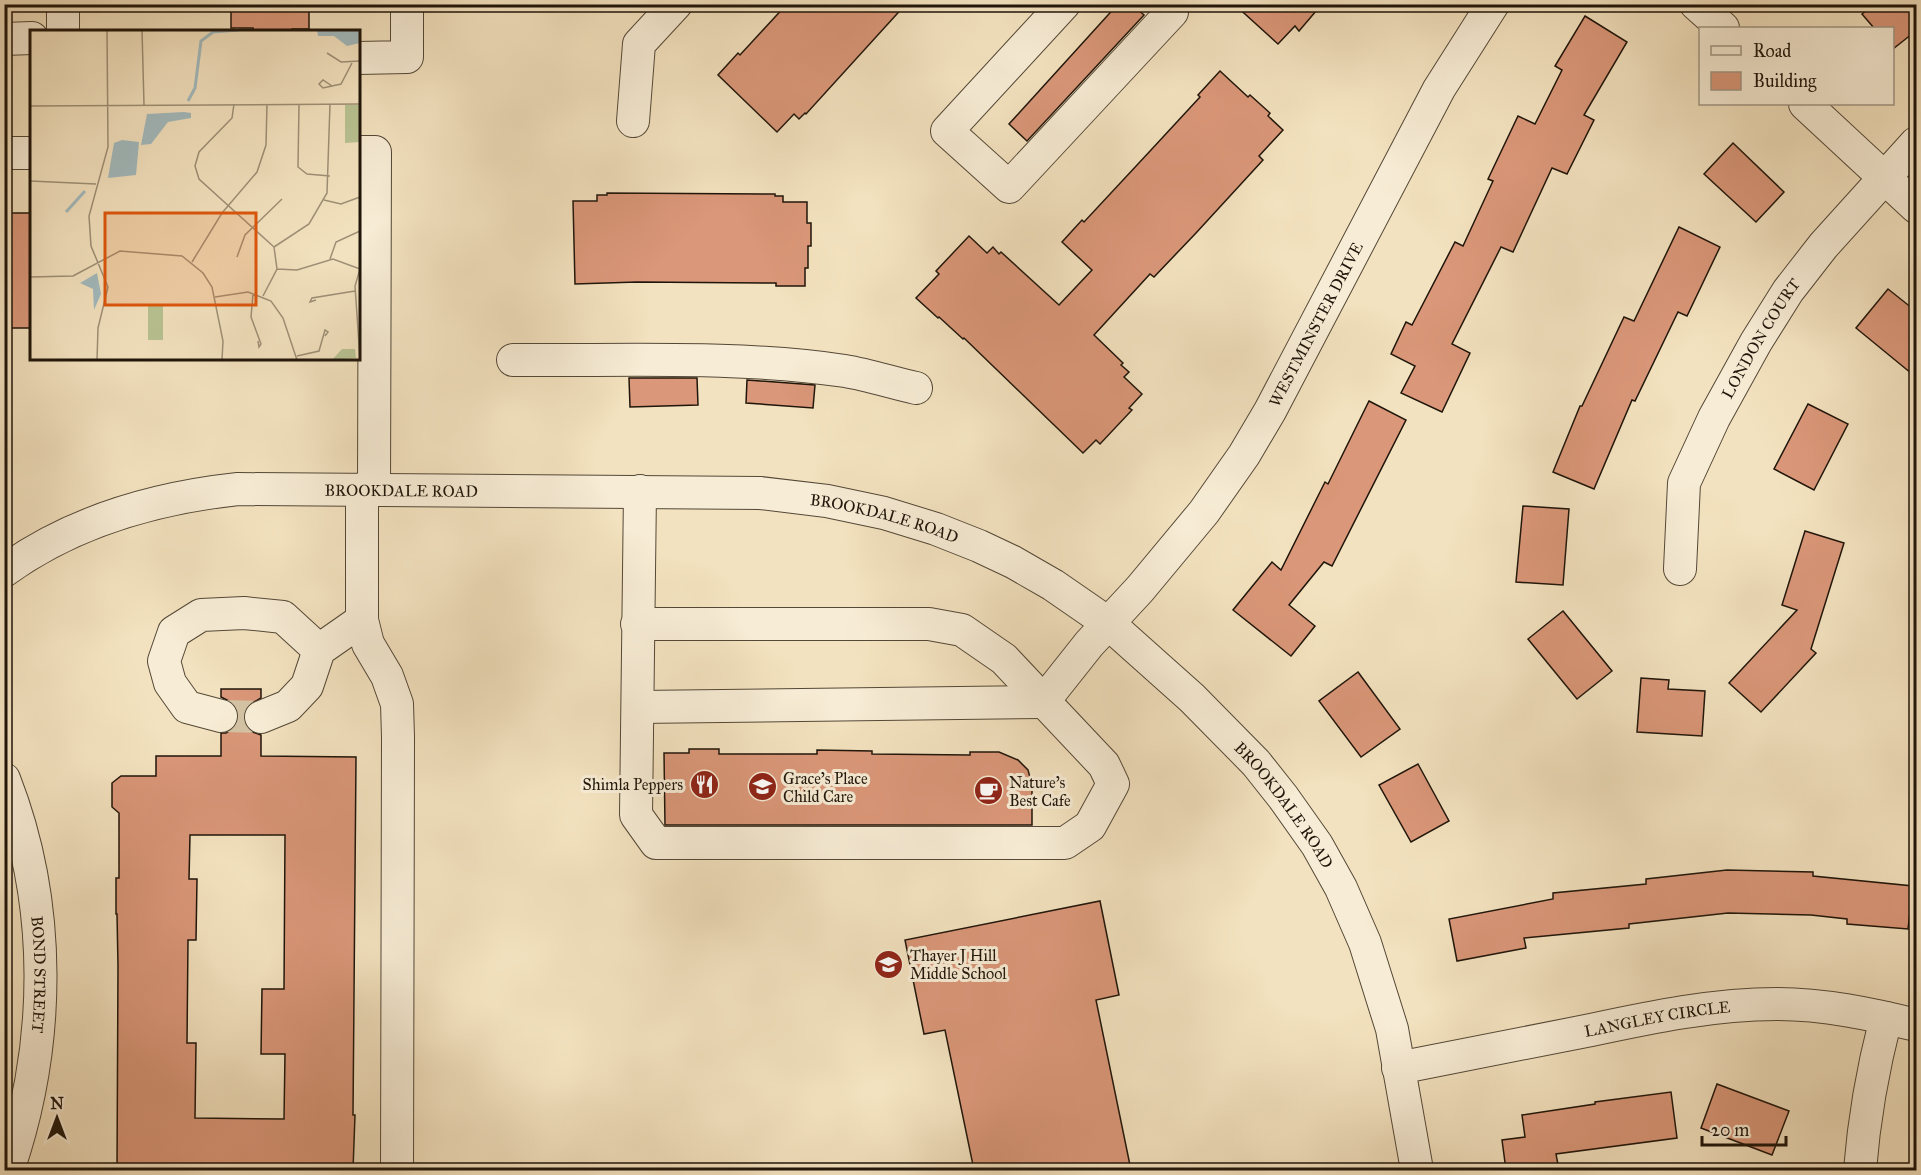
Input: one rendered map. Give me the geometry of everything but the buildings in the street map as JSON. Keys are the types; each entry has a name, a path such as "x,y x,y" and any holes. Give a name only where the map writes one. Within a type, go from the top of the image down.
{"street":[{"path":"63,4 63,30"},
{"path":"360,58 407,57 407,4"},
{"path":"633,121 639,44 676,4"},
{"path":"1064,4 947,131 1009,188 1172,12 1164,4"},
{"name":"WESTMINSTER DRIVE","path":"1043,702 1108,623 1170,554 1223,487 1244,455 1270,411 1439,89 1493,4"},
{"path":"1696,4 1722,27"},
{"path":"4,39 30,38"},
{"path":"1806,105 1917,207"},
{"name":"LONDON COURT","path":"1680,569 1684,483 1714,418 1756,342 1788,291 1823,246 1917,143"},
{"path":"360,152 375,152 368,489 362,620 368,644 387,676 396,704 398,737 397,1170"},
{"path":"4,153 30,153"},
{"path":"513,360 718,362 808,367 848,372 916,388"},
{"name":"BROOKDALE ROAD","path":"4,571 74,530 103,519 153,502 238,489 760,493 826,501 884,513 936,528 987,550 1053,585 1108,623 1192,698 1256,763 1283,796 1317,845 1341,888 1365,943 1392,1029 1417,1170"},
{"path":"638,624 928,624 962,630 1004,659 1104,765 1113,784 1090,826 1065,843 656,843 636,815 638,707 638,624 640,491"},
{"path":"221,717 187,707 170,683 164,661 174,632 201,615 244,613 283,617 319,650"},
{"path":"261,717 288,706 307,686 319,650 362,620"},
{"path":"638,707 1043,702"},
{"name":"BOND STREET","path":"4,779 30,865 38,924 41,984 38,1037 31,1090 18,1142 8,1170"},
{"name":"LANGLEY CIRCLE","path":"1398,1068 1695,1010 1777,1004 1817,1006 1917,1025"},
{"path":"1860,1170 1866,1120 1879,1044 1886,1018"}],"tunnel":[{"path":"221,716 261,717"}],"place":[{"name":"Shimla Peppers","path":"704,784"},
{"name":"Grace's Place Child Care","path":"762,787"},
{"name":"Nature's Best Cafe","path":"988,791"},
{"name":"Thayer J Hill Middle School","path":"889,964"}]}
